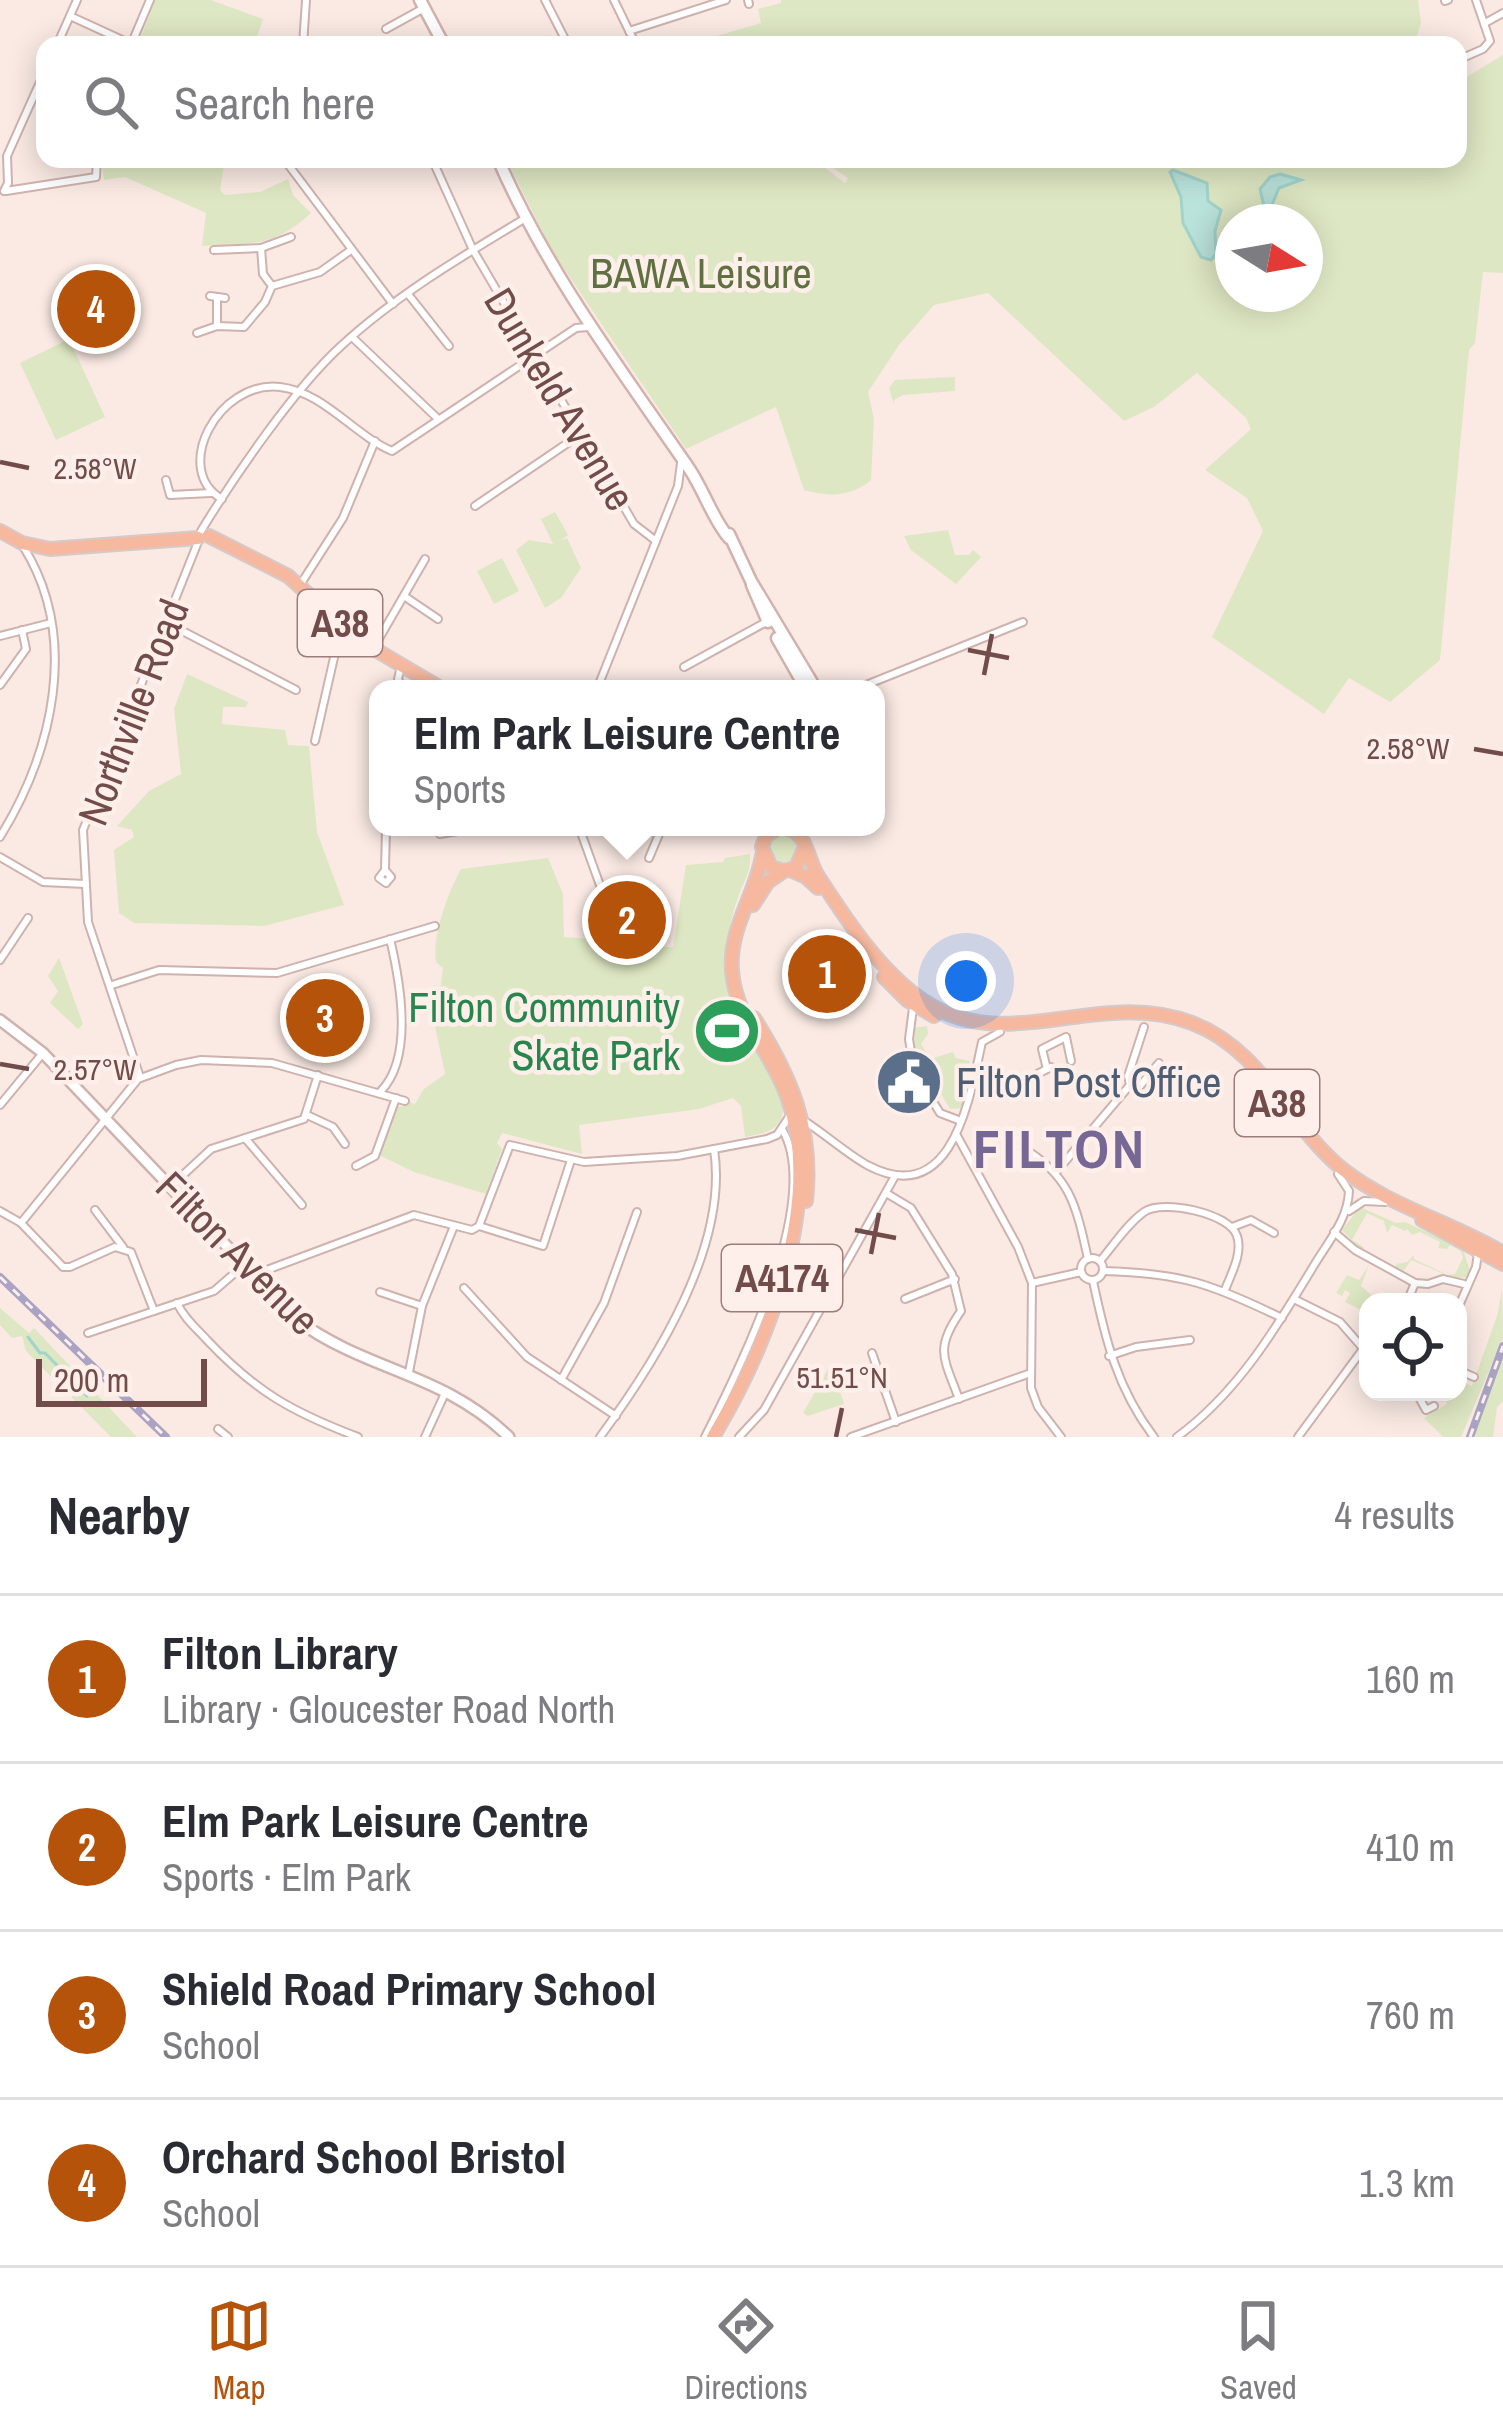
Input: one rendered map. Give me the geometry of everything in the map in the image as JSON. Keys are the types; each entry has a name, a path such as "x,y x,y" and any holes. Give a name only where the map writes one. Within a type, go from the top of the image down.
{"main road":[{"path":"422,4 439,36"},
{"path":"502,168 524,219 591,328 694,476 810,680"},
{"path":"0,531 39,548 203,537"},
{"name":"A38","path":"203,537 300,585 347,630 423,680"},
{"path":"20,541 57,548"},
{"path":"752,581 767,619 809,680"},
{"path":"766,602 767,619"},
{"path":"746,836 770,867 787,870 801,861 804,838"},
{"path":"762,855 763,841 770,836"},
{"name":"A38","path":"804,838 820,878 903,986 927,1004 951,1016 990,1024 1124,1010 1197,1024 1253,1064 1319,1147 1364,1188 1500,1258"},
{"name":"A4174","path":"709,1437 772,1310 788,1255 800,1172 791,1107 732,975 738,921 762,855"},
{"name":"A38","path":"787,870 815,884 889,982 912,1004 954,1024 1000,1032 1124,1017 1186,1028 1247,1068 1338,1174 1465,1232 1479,1245"},
{"name":"A4174","path":"722,1437 771,1334 792,1272 807,1189 803,1120 788,1076 748,1014 741,976 742,937 754,902 766,884 787,870"}],"street":[{"path":"61,36 77,0"},
{"path":"135,36 150,0"},
{"path":"304,36 306,0"},
{"path":"545,0 563,36"},
{"path":"614,0 631,36"},
{"path":"629,32 726,0"},
{"path":"1467,57 1487,46 1490,34 1476,0"},
{"path":"386,29 422,4"},
{"path":"1485,23 1503,13"},
{"path":"70,16 112,36"},
{"path":"2,192 8,183 7,156 36,90"},
{"path":"2,192 96,177 98,168"},
{"path":"291,168 394,305"},
{"name":"Dunkeld Avenue","path":"436,168 472,250 634,524 656,541"},
{"name":"Northville Road","path":"140,1077 88,922 86,819 194,556 222,500 300,394 352,337 472,250 524,219"},
{"path":"214,250 262,248 291,237"},
{"path":"262,248 263,274 272,286"},
{"path":"272,286 320,272 351,250"},
{"path":"197,333 218,326 244,327 266,302 272,286"},
{"path":"408,294 449,346"},
{"path":"217,297 218,326"},
{"path":"576,328 581,311"},
{"path":"212,494 203,474 203,449 218,411 237,395 283,387 342,416 392,451 576,328 591,328"},
{"path":"352,337 437,418"},
{"path":"475,506 581,434"},
{"path":"300,585 344,518 375,441"},
{"path":"601,680 678,486 681,457"},
{"path":"678,486 694,476"},
{"path":"166,481 170,495 212,494 222,500"},
{"path":"0,837 21,799 51,712 57,657 33,564 20,541"},
{"path":"33,564 39,548"},
{"path":"373,649 425,566"},
{"path":"404,596 437,614"},
{"path":"684,667 767,619"},
{"path":"878,680 1023,622"},
{"path":"0,636 51,623"},
{"path":"166,623 296,690"},
{"path":"0,686 26,649 22,630"},
{"path":"315,741 338,640 347,630"},
{"path":"398,680 401,666"},
{"path":"385,870 386,836"},
{"path":"582,836 601,888"},
{"path":"658,836 650,854 662,856"},
{"path":"0,857 43,882 85,884"},
{"path":"0,960 28,918"},
{"path":"111,985 159,970 277,973 428,925"},
{"path":"379,1092 391,1072 401,1025 400,983 389,939"},
{"path":"912,1004 909,1039 914,1071 940,1113 962,1122"},
{"name":"Filton Avenue","path":"0,1019 43,1053 297,1320 348,1352 446,1390 509,1437"},
{"path":"1130,1085 1128,1076 1144,1027"},
{"path":"803,1120 868,1165 895,1176 914,1177 927,1171 956,1134 982,1042 1000,1032"},
{"path":"976,1074 1010,1088 1049,1068 1042,1048 1066,1037 1070,1060"},
{"path":"0,1106 43,1053"},
{"path":"21,1223 140,1077 201,1060 272,1063 401,1100 377,1152 360,1161"},
{"path":"1130,1085 1140,1086 1159,1063"},
{"path":"170,1187 211,1149 302,1120 318,1075"},
{"path":"1057,1171 1130,1085"},
{"path":"253,1276 414,1214 472,1230 479,1226 510,1145 572,1160 639,1159 713,1149 767,1138 782,1129 791,1107"},
{"path":"307,1115 333,1127 346,1144"},
{"path":"709,1437 762,1314 782,1253 793,1176 790,1144 782,1129"},
{"path":"807,1140 824,1132"},
{"path":"956,1134 1018,1247 1032,1283 1035,1306 1028,1374 1038,1408 1061,1437"},
{"path":"245,1138 302,1205"},
{"path":"1020,1145 1057,1171 1075,1208 1088,1259 1081,1272"},
{"path":"600,1437 657,1348 704,1256 717,1198 713,1149"},
{"path":"479,1226 543,1246 572,1160"},
{"path":"1338,1174 1349,1191 1347,1211"},
{"path":"739,1437 764,1409 895,1176"},
{"path":"1177,1437 1188,1434 1228,1391 1282,1318 1364,1188"},
{"path":"886,1193 911,1208 955,1279 961,1310 947,1328 943,1348 959,1399"},
{"path":"1347,1211 1360,1202 1385,1202"},
{"path":"1100,1261 1152,1208 1217,1216 1232,1227 1238,1252 1225,1291"},
{"path":"94,1210 131,1252 154,1311"},
{"path":"0,1211 21,1223 63,1267 123,1247"},
{"path":"561,1380 604,1304 637,1212"},
{"path":"1263,1227 1268,1218"},
{"path":"1232,1227 1247,1220 1274,1233"},
{"path":"409,1372 422,1306 454,1226"},
{"path":"1334,1232 1355,1250 1415,1283 1443,1279 1464,1283"},
{"path":"1465,1293 1477,1267 1479,1245"},
{"path":"1477,1267 1500,1258"},
{"path":"1088,1259 1100,1261"},
{"path":"1100,1261 1103,1271"},
{"path":"88,1334 214,1291 244,1265"},
{"path":"1103,1271 1181,1276 1282,1318"},
{"path":"1094,1281 1103,1271"},
{"path":"1032,1283 1081,1272 1094,1281 1109,1356 1126,1395 1154,1437"},
{"path":"905,1299 955,1279"},
{"path":"1411,1293 1415,1283"},
{"path":"464,1288 527,1357 616,1416"},
{"path":"380,1292 422,1306"},
{"path":"1294,1299 1340,1322 1359,1344"},
{"path":"177,1303 224,1358 262,1392 287,1408 358,1437"},
{"path":"1109,1356 1136,1346 1190,1340"},
{"path":"872,1353 896,1422"},
{"path":"1298,1437 1359,1361"},
{"path":"851,1437 1028,1374"},
{"path":"1467,1374 1474,1378"},
{"path":"425,1437 446,1390"},
{"path":"1422,1401 1427,1410"},
{"path":"218,1429 228,1437"}],"green space":[{"path":"155,0 211,0 263,19 257,36 141,36"},
{"path":"1418,0 1421,23 1417,36 717,36 761,23 758,9 781,3"},
{"name":"BAWA Leisure","path":"1503,55 1503,273 1483,272 1475,343 1469,350 1440,660 1390,702 1349,678 1324,714 1212,637 1263,531 1247,498 1205,470 1251,429 1246,418 1197,373 1154,407 1124,421 988,293 934,305 899,345 868,392 874,419 871,480 856,490 822,494 804,490 776,407 686,449 552,251 510,168 825,168 845,183 848,178 833,168 1467,168 1467,77"},
{"path":"102,168 224,168 220,190 225,195 260,192 288,179 293,195 311,213 273,238 202,246 206,213 125,177 104,180"},
{"path":"69,339 105,417 56,440 20,363"},
{"path":"955,377 955,391 903,395 894,405 889,388 895,380"},
{"path":"555,512 568,535 560,541 567,538 581,568 561,598 545,608 516,550 529,540 553,544 541,519"},
{"path":"948,530 955,555 969,555 973,550 981,557 956,584 911,550 904,536"},
{"path":"502,558 519,591 494,604 477,571"},
{"path":"187,674 248,702 246,707 223,707 222,724 285,730 288,745 309,746 317,832 344,905 264,926 134,923 119,913 114,850 134,837 132,830 117,826 149,791 181,774 174,709"},
{"path":"783,836 796,849 783,862 770,849"},
{"path":"750,854 731,922 727,980 781,1092 782,1115 776,1126 745,1137 741,1106 733,1098 699,1109 579,1125 582,1154 502,1133 497,1143 502,1149 486,1194 414,1172 379,1155 396,1107 407,1101 415,1104 424,1089 445,1074 435,1027 443,968 436,962 435,951 442,914 461,869 548,858 563,894 564,937 592,939 599,947 673,947 686,865"},
{"path":"59,958 83,1024 78,1029 50,1003 58,991 48,976"},
{"path":"927,1026 921,1044 930,1059 953,1052 956,1058 970,1061 962,1108 950,1109 915,1050 914,1028"},
{"path":"1360,1207 1463,1249 1468,1277 1454,1278 1411,1260 1402,1273 1396,1264 1414,1255 1448,1275 1455,1274 1463,1258 1461,1251 1450,1245 1438,1248 1440,1242 1420,1232 1412,1235 1392,1225 1387,1233 1384,1221 1367,1213 1352,1240 1364,1247 1362,1251 1342,1230"},
{"path":"1369,1265 1361,1286 1369,1293 1359,1293 1359,1309 1345,1302 1350,1293 1336,1293 1347,1275 1359,1280"},
{"path":"1502,1288 1503,1338 1461,1437 1443,1437 1424,1418 1446,1401 1467,1401 1467,1384 1472,1386"},
{"path":"0,1308 29,1333 34,1328 137,1437 111,1437 26,1351 22,1336 12,1338 0,1325"},
{"path":"1503,1355 1503,1401 1497,1407 1493,1437 1474,1437"},
{"path":"831,1364 844,1404 808,1416 803,1413"}],"water":[{"path":"1170,172 1207,183 1208,201 1215,206 1215,255 1211,260 1201,257 1183,223 1181,197"},
{"path":"1280,174 1301,180 1279,188 1272,204 1263,204 1260,189"}],"waterway":[{"path":"28,1337 87,1396"}],"railway":[{"path":"0,1277 166,1437"},
{"path":"1470,1437 1503,1346"}],"place":[{"name":"Orchard School Bristol","path":"96,309"},
{"name":"Elm Park Leisure Centre","path":"627,920"},
{"name":"Filton Library","path":"827,974"},
{"name":"Shield Road Primary School","path":"325,1018"},
{"name":"Filton Community Skate Park","path":"727,1031"},
{"name":"Filton Post Office","path":"909,1082"}],"district":[{"name":"FILTON","path":"1060,1149"}]}
